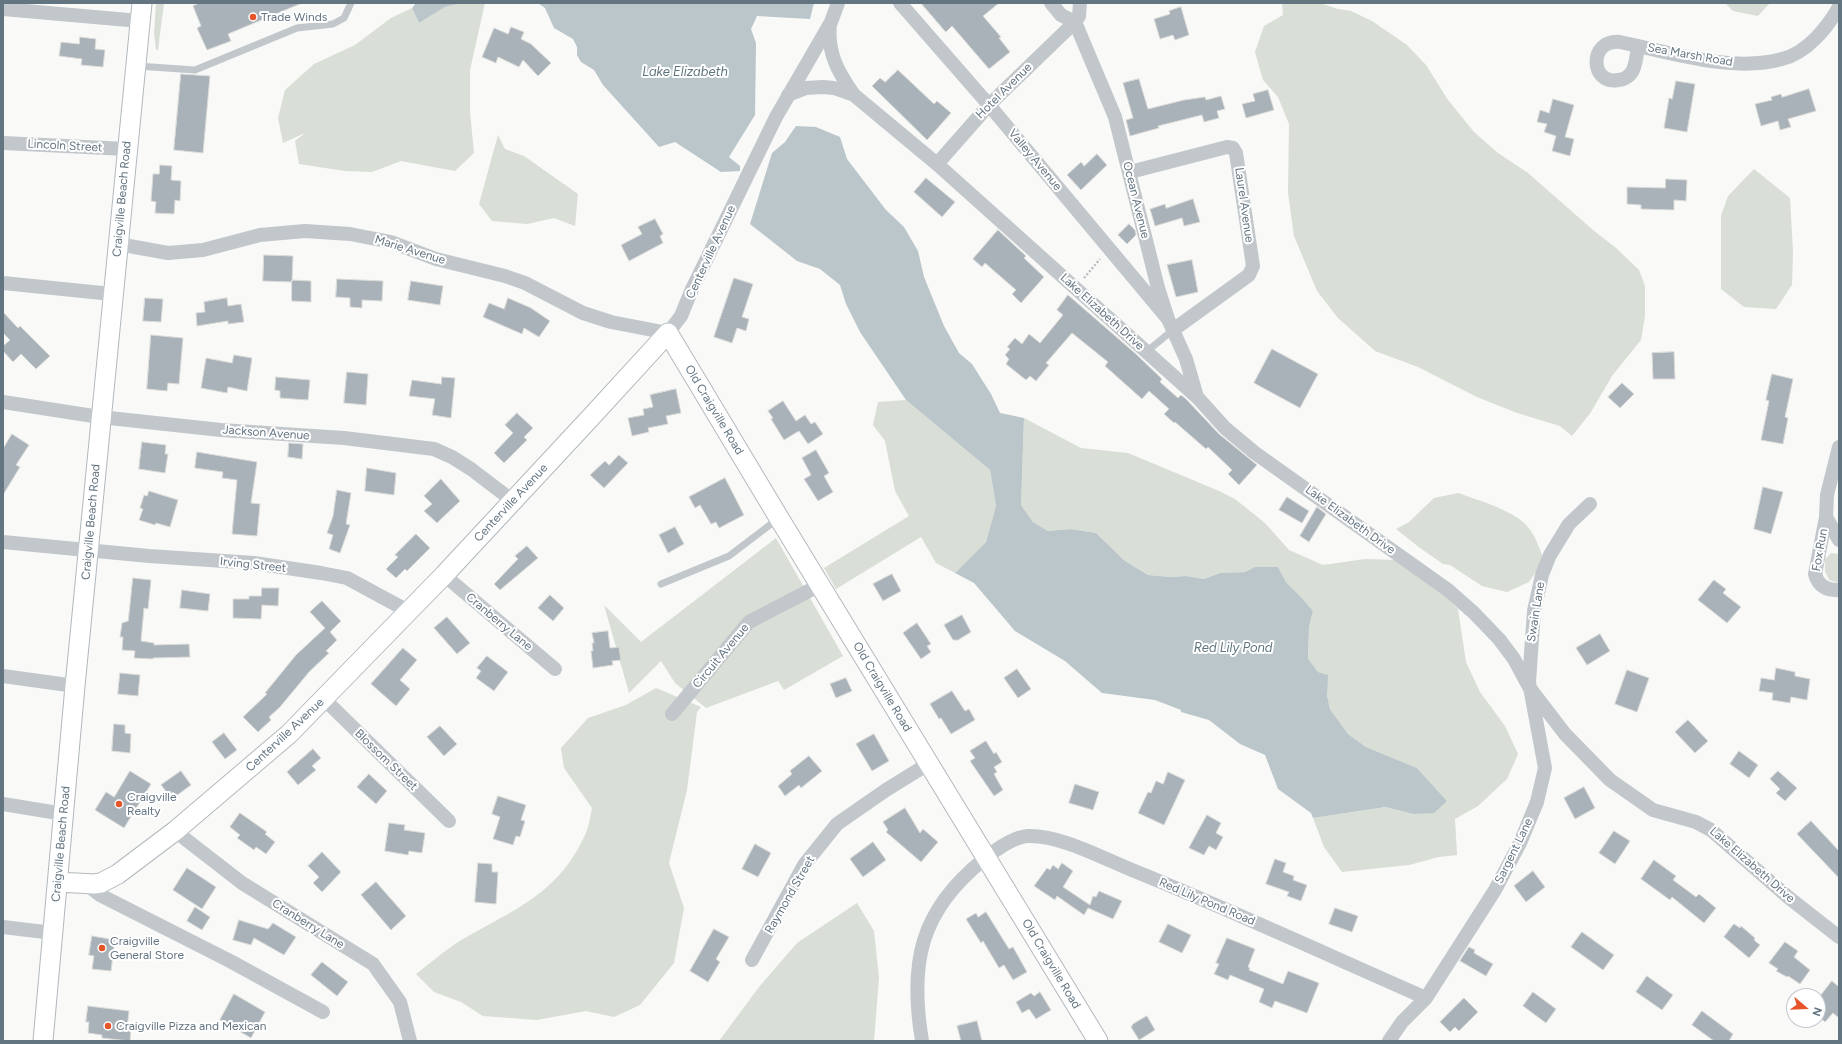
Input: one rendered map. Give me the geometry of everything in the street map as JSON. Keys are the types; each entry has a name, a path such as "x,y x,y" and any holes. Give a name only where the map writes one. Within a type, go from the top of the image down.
{"street":[{"name":"Centerville Avenue","path":"58,882 86,884 101,883 118,874 175,831 288,734 444,575 668,333 681,316 692,289 788,95 831,22 838,3"},
{"name":"Valley Avenue","path":"900,3 989,105 1171,324"},
{"path":"1051,3 1060,15 1075,22 1079,16 1080,3"},
{"name":"Sea Marsh Road","path":"1638,46 1726,62 1757,63 1782,59 1795,54 1817,37 1826,27 1839,7"},
{"path":"3,9 141,12"},
{"name":"Craigville Beach Road","path":"43,1041 74,686 118,244 134,66 141,12"},
{"name":"Lake Elizabeth Drive","path":"831,22 829,36 832,58 840,76 854,95 937,164 1198,398 1225,428 1255,453 1448,590 1474,613 1499,639 1514,659 1530,687 1565,734 1610,780 1653,810 1700,824 1711,830 1794,902 1839,937"},
{"name":"Hotel Avenue","path":"937,164 989,105 1075,22"},
{"name":"Ocean Avenue","path":"1075,22 1112,108 1130,172 1152,264 1171,324 1186,359 1198,398"},
{"name":"Lake Elizabeth Drive","path":"788,95 806,88 822,87 834,88 854,95"},
{"name":"Lincoln Street","path":"3,143 127,149"},
{"name":"Laurel Avenue","path":"1130,172 1227,147 1233,148 1236,153 1253,266 1252,271 1249,275 1171,324"},
{"name":"Marie Avenue","path":"118,244 168,253 203,250 260,235 305,231 350,234 392,242 436,259 505,276 525,283 583,313 611,322 668,333"},
{"path":"3,283 112,294"},
{"name":"Old Craigville Road","path":"668,333 928,764 1098,1041"},
{"name":"Jackson Avenue","path":"3,402 100,417 221,430 344,438 434,449 452,457 471,469 513,502"},
{"name":"Fox Run","path":"1839,447 1827,495 1826,517 1815,574 1818,582 1825,588 1839,590"},
{"name":"Swain Lane","path":"1530,687 1530,656 1534,611 1542,575 1559,537 1576,516 1590,504"},
{"name":"Fox Run","path":"1826,517 1839,540"},
{"name":"Irving Street","path":"3,542 149,556 254,563 321,573 347,578 408,611"},
{"name":"Cranberry Lane","path":"444,575 555,669"},
{"name":"Circuit Avenue","path":"672,714 749,622 820,585"},
{"path":"3,676 74,686"},
{"name":"Sargent Lane","path":"1389,1041 1402,1022 1426,998 1495,890 1520,843 1537,802 1545,768 1530,687"},
{"name":"Blossom Street","path":"324,699 448,821"},
{"name":"Raymond Street","path":"752,960 804,865 837,824 886,790 928,764"},
{"path":"3,804 64,814"},
{"name":"Cranberry Lane","path":"175,831 242,883 373,964 400,1002 410,1041"},
{"name":"Red Lily Pond Road","path":"922,1041 916,984 922,943 931,921 944,898 962,877 986,858 1010,842 1026,836 1041,837 1058,841 1196,896 1426,998"},
{"path":"86,884 100,895 230,961 323,1012"},
{"path":"3,927 53,933"}],"lane":[{"path":"134,66 195,70 297,28 333,24 344,18 351,3"},
{"path":"1146,352 1171,324"},
{"path":"662,584 729,556 779,518"}],"path":[{"path":"1081,282 1102,258"}],"shaded area":[{"path":"156,3 164,3 158,50 156,50 154,33"},
{"path":"462,3 485,3 470,70 470,112 474,153 455,171 401,161 372,172 345,171 299,164 295,141 305,133 283,143 278,118 285,90 314,64 355,45 391,18 412,8 419,23 445,7"},
{"path":"1282,3 1320,3 1338,9 1351,11 1372,21 1407,45 1426,65 1448,100 1474,132 1498,153 1528,173 1593,230 1616,248 1639,270 1645,286 1645,316 1641,340 1612,376 1591,412 1572,436 1560,426 1517,413 1477,397 1418,367 1375,351 1338,318 1317,291 1294,236 1288,193 1289,124 1278,97 1263,80 1255,52 1264,26 1283,15"},
{"path":"1725,3 1770,3 1758,16 1733,11"},
{"path":"498,135 505,149 524,156 578,194 575,226 554,218 527,224 492,221 479,204"},
{"path":"1754,169 1790,198 1793,252 1792,285 1776,309 1744,307 1721,289 1721,216 1728,196"},
{"path":"906,400 990,470 996,506 986,542 955,573 936,563 921,537 836,589 824,568 909,516 895,491 885,441 873,425 878,402"},
{"path":"1024,418 1081,448 1128,453 1219,491 1235,499 1265,523 1289,550 1323,565 1365,559 1396,560 1435,586 1458,609 1466,662 1480,692 1505,726 1518,754 1507,779 1478,806 1455,819 1457,855 1439,857 1409,865 1342,872 1324,847 1313,818 1387,807 1413,814 1447,801 1417,768 1366,747 1348,734 1330,709 1327,695 1327,675 1318,672 1308,660 1309,627 1313,611 1286,582 1278,567 1255,567 1245,572 1220,573 1204,579 1186,576 1171,577 1148,575 1125,561 1096,533 1070,529 1048,531 1033,522 1021,505"},
{"path":"1458,493 1501,509 1517,517 1527,526 1536,540 1544,560 1529,582 1507,592 1482,586 1450,565 1443,564 1396,529 1409,522 1434,498"},
{"path":"776,538 843,656 784,690 778,681 706,708 675,683 661,661 629,693 604,605 641,642"},
{"path":"1831,553 1839,554 1838,583 1829,580 1825,571 1825,559"},
{"path":"656,688 701,707 697,712 687,790 669,863 684,908 674,963 640,1005 614,1017 586,1011 537,1020 483,1016 461,1002 434,992 416,974 455,944 512,912 545,888 560,874 573,856 585,835 592,808 564,768 561,748 588,718 626,705"},
{"path":"857,903 874,931 879,978 874,1041 719,1041 759,987 797,943"}],"water":[{"path":"416,3 462,3 445,7 419,23 412,8"},
{"name":"Lake Elizabeth","path":"538,3 814,3 810,19 757,16 751,29 756,43 755,115 729,157 740,166 740,171 721,172 675,142 659,147 603,85 594,70 581,62 577,55 577,47 573,39 554,28 545,8"},
{"name":"Red Lily Pond","path":"796,126 816,127 840,137 847,159 886,210 904,227 918,251 924,277 944,326 959,353 972,364 991,394 1000,413 1024,418 1021,505 1033,522 1048,531 1070,529 1096,533 1125,561 1148,575 1171,577 1186,576 1204,579 1220,573 1245,572 1255,567 1278,567 1286,582 1313,611 1309,627 1308,659 1318,672 1328,675 1327,695 1330,709 1348,734 1366,747 1417,768 1447,801 1434,813 1413,814 1386,807 1313,818 1311,813 1278,789 1265,755 1240,744 1209,720 1181,712 1181,710 1155,700 1102,693 1065,661 1015,631 974,583 955,573 986,542 996,506 990,470 906,400 860,332 846,304 840,285 820,269 797,261 750,224 772,153 785,142"}],"building":[{"path":"200,3 302,3 228,34 231,41 207,50 197,28 201,26 193,6"},
{"path":"921,3 999,3 983,16 1001,37 999,38 1010,52 989,69 952,26 946,32"},
{"path":"1181,7 1189,35 1175,40 1173,35 1160,39 1154,19 1170,14 1169,11"},
{"path":"511,27 524,32 521,39 531,44 551,63 538,76 523,60 519,67 498,57 496,63 482,57 494,28 508,34"},
{"path":"80,37 96,39 95,49 105,50 103,67 81,65 82,59 59,56 61,42 79,44"},
{"path":"898,70 934,104 937,101 951,113 927,140 872,86 880,78 885,82"},
{"path":"181,74 210,76 203,153 174,150"},
{"path":"1139,79 1148,109 1184,100 1205,97 1206,100 1221,96 1225,109 1217,111 1219,118 1204,122 1202,115 1158,126 1159,128 1130,136 1126,120 1133,118 1123,83"},
{"path":"1676,81 1695,84 1687,132 1664,128 1669,98 1672,99"},
{"path":"1809,89 1816,111 1788,119 1791,127 1780,130 1778,121 1761,126 1755,104 1772,100 1771,97 1781,94 1782,97"},
{"path":"1268,90 1274,110 1246,118 1242,104 1255,101 1253,94"},
{"path":"1553,99 1574,105 1565,137 1574,139 1570,156 1552,151 1556,136 1544,132 1547,124 1537,122 1540,110 1549,113"},
{"path":"1097,154 1107,165 1081,190 1067,175 1081,162 1084,166"},
{"path":"160,165 172,166 171,180 181,181 180,201 175,200 174,214 155,213 156,202 151,201 153,174 159,174"},
{"path":"926,178 955,202 942,217 914,192"},
{"path":"1666,179 1687,180 1686,201 1674,200 1674,210 1641,209 1641,205 1627,204 1627,187 1665,188"},
{"path":"1193,199 1200,222 1184,226 1182,218 1155,226 1150,209 1165,204 1166,208"},
{"path":"655,219 663,234 660,236 663,243 629,261 621,245 642,234 638,227"},
{"path":"1129,224 1135,230 1136,235 1127,244 1118,235"},
{"path":"998,230 1026,256 1024,258 1044,277 1021,303 1012,294 1016,290 985,263 982,267 973,259"},
{"path":"264,255 293,256 292,282 263,281"},
{"path":"1192,260 1198,292 1176,297 1167,265"},
{"path":"734,278 753,284 742,317 749,319 746,331 737,328 732,343 714,337"},
{"path":"337,279 383,281 382,301 362,300 362,308 350,307 350,298 336,297"},
{"path":"292,280 311,281 311,302 292,301"},
{"path":"411,281 443,286 440,305 408,300"},
{"path":"1068,295 1136,354 1162,379 1160,382 1178,398 1181,395 1186,399 1219,434 1257,465 1239,485 1228,474 1232,470 1208,447 1206,449 1164,414 1169,409 1149,391 1142,399 1105,366 1108,362 1072,333 1046,363 1049,365 1036,381 1030,376 1026,380 1006,364 1009,359 1005,355 1010,349 1007,347 1015,338 1022,344 1029,334 1040,343 1063,315 1057,310"},
{"path":"145,298 163,299 161,322 143,321"},
{"path":"227,298 228,306 241,304 244,322 228,324 228,321 197,326 196,313 205,312 204,302"},
{"path":"508,298 531,308 550,321 539,337 524,328 522,334 483,317 489,303 504,309"},
{"path":"3,312 18,328 20,326 50,356 36,369 21,354 13,362 3,351 3,346 10,340 3,333"},
{"path":"151,335 183,338 179,384 168,383 167,391 147,389"},
{"path":"1272,349 1318,374 1300,408 1254,383"},
{"path":"1674,352 1675,379 1653,379 1652,353"},
{"path":"234,355 252,358 247,391 228,387 227,393 201,388 206,358 232,363"},
{"path":"347,372 368,374 366,405 344,403"},
{"path":"1772,374 1793,379 1785,417 1788,418 1783,444 1761,440 1769,401 1766,400"},
{"path":"276,377 310,380 308,400 280,398 280,391 275,390"},
{"path":"442,377 455,378 451,418 432,415 435,399 409,396 412,380 441,384"},
{"path":"1622,383 1634,394 1620,408 1608,397"},
{"path":"676,389 681,413 666,416 668,424 648,428 649,432 632,436 628,418 644,415 643,409 653,407 650,395"},
{"path":"783,401 796,421 805,415 811,424 815,422 823,434 808,444 799,431 784,440 771,419 773,418 768,411"},
{"path":"517,413 533,428 524,437 527,440 504,463 494,453 513,433 505,425"},
{"path":"12,434 29,445 16,465 20,467 3,495 3,449"},
{"path":"142,442 166,445 165,454 168,454 165,473 139,469"},
{"path":"289,443 303,444 302,459 288,457"},
{"path":"816,450 829,473 824,476 833,492 818,501 804,479 811,475 802,458"},
{"path":"197,452 257,462 251,503 260,504 257,536 232,534 237,480 222,478 223,472 195,468"},
{"path":"619,455 628,463 604,488 590,475 605,461 609,465"},
{"path":"367,468 396,473 394,495 365,491"},
{"path":"725,478 744,515 719,528 716,522 711,524 700,505 695,508 689,497"},
{"path":"441,479 460,501 437,523 424,511 432,504 424,496"},
{"path":"1763,487 1783,492 1771,534 1754,529"},
{"path":"337,490 351,493 346,524 350,525 340,553 329,549 333,535 327,533 333,516"},
{"path":"149,491 178,500 170,527 156,523 155,525 139,520 143,509 140,508 144,495 147,496"},
{"path":"1287,497 1309,511 1302,523 1279,510"},
{"path":"1317,507 1326,514 1309,542 1300,536"},
{"path":"675,527 684,544 668,553 659,535"},
{"path":"416,534 430,548 407,571 405,569 396,578 386,569 398,557 395,555"},
{"path":"527,546 538,558 500,590 494,584 518,559 515,556"},
{"path":"892,574 901,591 883,601 873,584"},
{"path":"133,578 151,580 148,609 144,608 141,641 154,643 154,645 189,644 190,657 153,659 134,658 135,651 122,650 123,637 120,637 122,623 128,621"},
{"path":"1714,580 1726,589 1723,593 1741,607 1727,623 1698,600"},
{"path":"262,588 279,588 278,606 262,605 261,619 233,618 233,599 249,599 249,596 261,596"},
{"path":"182,590 210,594 208,611 180,608"},
{"path":"550,595 564,608 553,621 538,608"},
{"path":"322,601 341,621 330,632 337,640 326,651 329,653 309,672 280,707 269,717 271,720 258,732 243,717 267,694 265,693 296,655 325,628 310,612"},
{"path":"962,615 971,632 958,640 953,640 944,625"},
{"path":"447,617 470,643 457,654 434,628"},
{"path":"917,623 931,644 927,646 931,652 921,659 903,633"},
{"path":"608,631 610,648 619,647 621,660 612,661 613,665 593,668 591,651 593,651 592,643 594,643 592,633"},
{"path":"1600,634 1610,651 1587,665 1576,648"},
{"path":"403,648 417,660 400,680 410,689 396,706 371,684"},
{"path":"487,656 508,672 494,691 476,678 481,671 477,668"},
{"path":"1776,668 1795,672 1795,676 1810,679 1807,700 1791,697 1790,703 1772,700 1773,693 1759,691 1761,678 1774,680"},
{"path":"1017,669 1031,689 1018,698 1004,678"},
{"path":"1627,670 1649,678 1637,712 1615,704"},
{"path":"120,673 140,675 138,696 118,694"},
{"path":"846,678 852,691 836,698 830,684"},
{"path":"952,691 965,711 969,709 975,720 951,734 941,718 939,719 930,704"},
{"path":"1688,720 1708,741 1695,753 1675,732"},
{"path":"114,724 125,725 125,733 131,734 130,753 112,751"},
{"path":"440,726 457,744 444,756 427,737"},
{"path":"224,733 237,750 225,759 212,742"},
{"path":"874,734 889,761 872,771 856,744"},
{"path":"986,741 994,754 996,752 1002,762 994,767 997,772 994,774 1003,790 994,796 970,761 975,758 970,751"},
{"path":"313,749 321,758 312,766 316,770 298,785 287,772"},
{"path":"1739,751 1758,765 1749,778 1730,764"},
{"path":"809,756 822,771 801,788 799,785 785,796 778,786 792,774 790,771"},
{"name":"Craigville Realty","path":"130,771 151,784 124,828 95,810 106,792 114,797"},
{"path":"181,771 191,785 176,796 173,792 169,795 161,785"},
{"path":"1778,771 1797,788 1785,801 1776,793 1780,789 1770,779"},
{"path":"1168,772 1185,780 1164,825 1138,813 1148,792 1151,793 1156,781 1163,784"},
{"path":"369,774 387,791 376,804 357,787"},
{"path":"1075,784 1099,792 1093,810 1069,803"},
{"path":"1584,787 1595,808 1575,819 1564,798"},
{"path":"498,796 526,805 521,820 525,821 520,837 516,836 513,845 493,839 500,817 492,814"},
{"path":"905,808 920,833 923,829 938,842 921,862 886,832 888,830 883,822"},
{"path":"240,813 267,832 265,834 275,842 266,854 256,847 254,850 237,838 240,835 230,827"},
{"path":"1207,815 1221,823 1216,833 1223,837 1216,850 1209,846 1204,855 1189,848"},
{"path":"1811,821 1839,851 1839,878 1797,834"},
{"path":"389,823 405,825 404,830 425,833 422,853 409,851 408,855 385,851"},
{"path":"1614,831 1630,841 1615,864 1599,853"},
{"path":"873,842 886,860 863,877 850,859"},
{"path":"755,844 771,853 758,877 742,869"},
{"path":"322,852 341,872 322,892 313,883 319,877 308,866"},
{"path":"1275,859 1286,863 1283,872 1294,876 1293,880 1307,885 1301,901 1287,896 1289,892 1266,884"},
{"path":"1654,860 1676,876 1673,880 1696,897 1699,894 1716,908 1704,923 1672,897 1670,900 1641,879"},
{"path":"478,863 492,864 492,872 498,872 496,904 475,902"},
{"path":"1062,863 1073,871 1063,887 1090,905 1093,896 1096,897 1099,891 1122,901 1113,919 1088,908 1084,915 1057,896 1055,900 1034,886 1047,868 1050,870 1053,865 1058,869"},
{"path":"187,868 216,887 202,909 173,890"},
{"path":"1533,871 1545,887 1526,902 1514,886"},
{"path":"376,882 406,916 391,930 361,895"},
{"path":"195,907 210,917 202,930 187,921"},
{"path":"1335,908 1358,916 1352,932 1329,924"},
{"path":"986,912 1009,949 1013,947 1027,972 1013,980 1004,965 999,968 983,941 981,943 966,919 976,913 978,917"},
{"path":"239,920 268,929 273,923 296,937 284,955 254,938 251,945 233,940"},
{"path":"1168,924 1191,935 1182,953 1159,942"},
{"path":"1734,924 1740,928 1741,926 1755,938 1754,940 1760,945 1749,958 1724,937"},
{"path":"714,929 729,937 716,959 720,962 708,982 690,971"},
{"path":"1582,932 1614,955 1603,970 1571,947"},
{"name":"Craigville General Store","path":"92,936 115,940 111,971 92,969 94,956 89,955"},
{"path":"1227,938 1255,949 1248,967 1250,968 1249,970 1283,984 1288,971 1319,983 1307,1013 1275,1001 1272,1008 1259,1002 1264,989 1230,975 1228,980 1214,974 1219,964 1216,963"},
{"path":"1785,942 1798,951 1794,957 1810,970 1800,984 1788,976 1787,977 1776,971 1778,969 1769,963"},
{"path":"1469,947 1475,950 1474,953 1493,964 1486,976 1460,961"},
{"path":"322,962 348,982 337,996 311,975"},
{"path":"1647,976 1673,995 1662,1010 1636,992"},
{"path":"1832,981 1839,987 1839,1018 1833,1013 1826,1021 1826,989"},
{"path":"1040,992 1051,1010 1036,1019 1029,1009 1022,1013 1016,1002 1031,993 1034,996"},
{"path":"1533,992 1556,1009 1546,1023 1523,1006"},
{"path":"234,994 265,1012 251,1038 220,1020"},
{"path":"1464,998 1478,1012 1459,1031 1455,1027 1450,1032 1440,1022"},
{"name":"Craigville Pizza and Mexican","path":"88,1006 129,1011 127,1029 131,1029 130,1041 102,1038 102,1035 88,1033 89,1022 86,1022"},
{"path":"1702,1011 1733,1034 1729,1041 1714,1041 1692,1025"},
{"path":"1147,1016 1155,1030 1139,1040 1131,1027 1133,1024"},
{"path":"977,1021 982,1041 961,1041 957,1026"}],"place":[{"name":"Trade Winds","path":"253,17"},
{"name":"Craigville Realty","path":"119,804"},
{"name":"Craigville General Store","path":"102,948"},
{"name":"Craigville Pizza and Mexican","path":"108,1026"}]}
